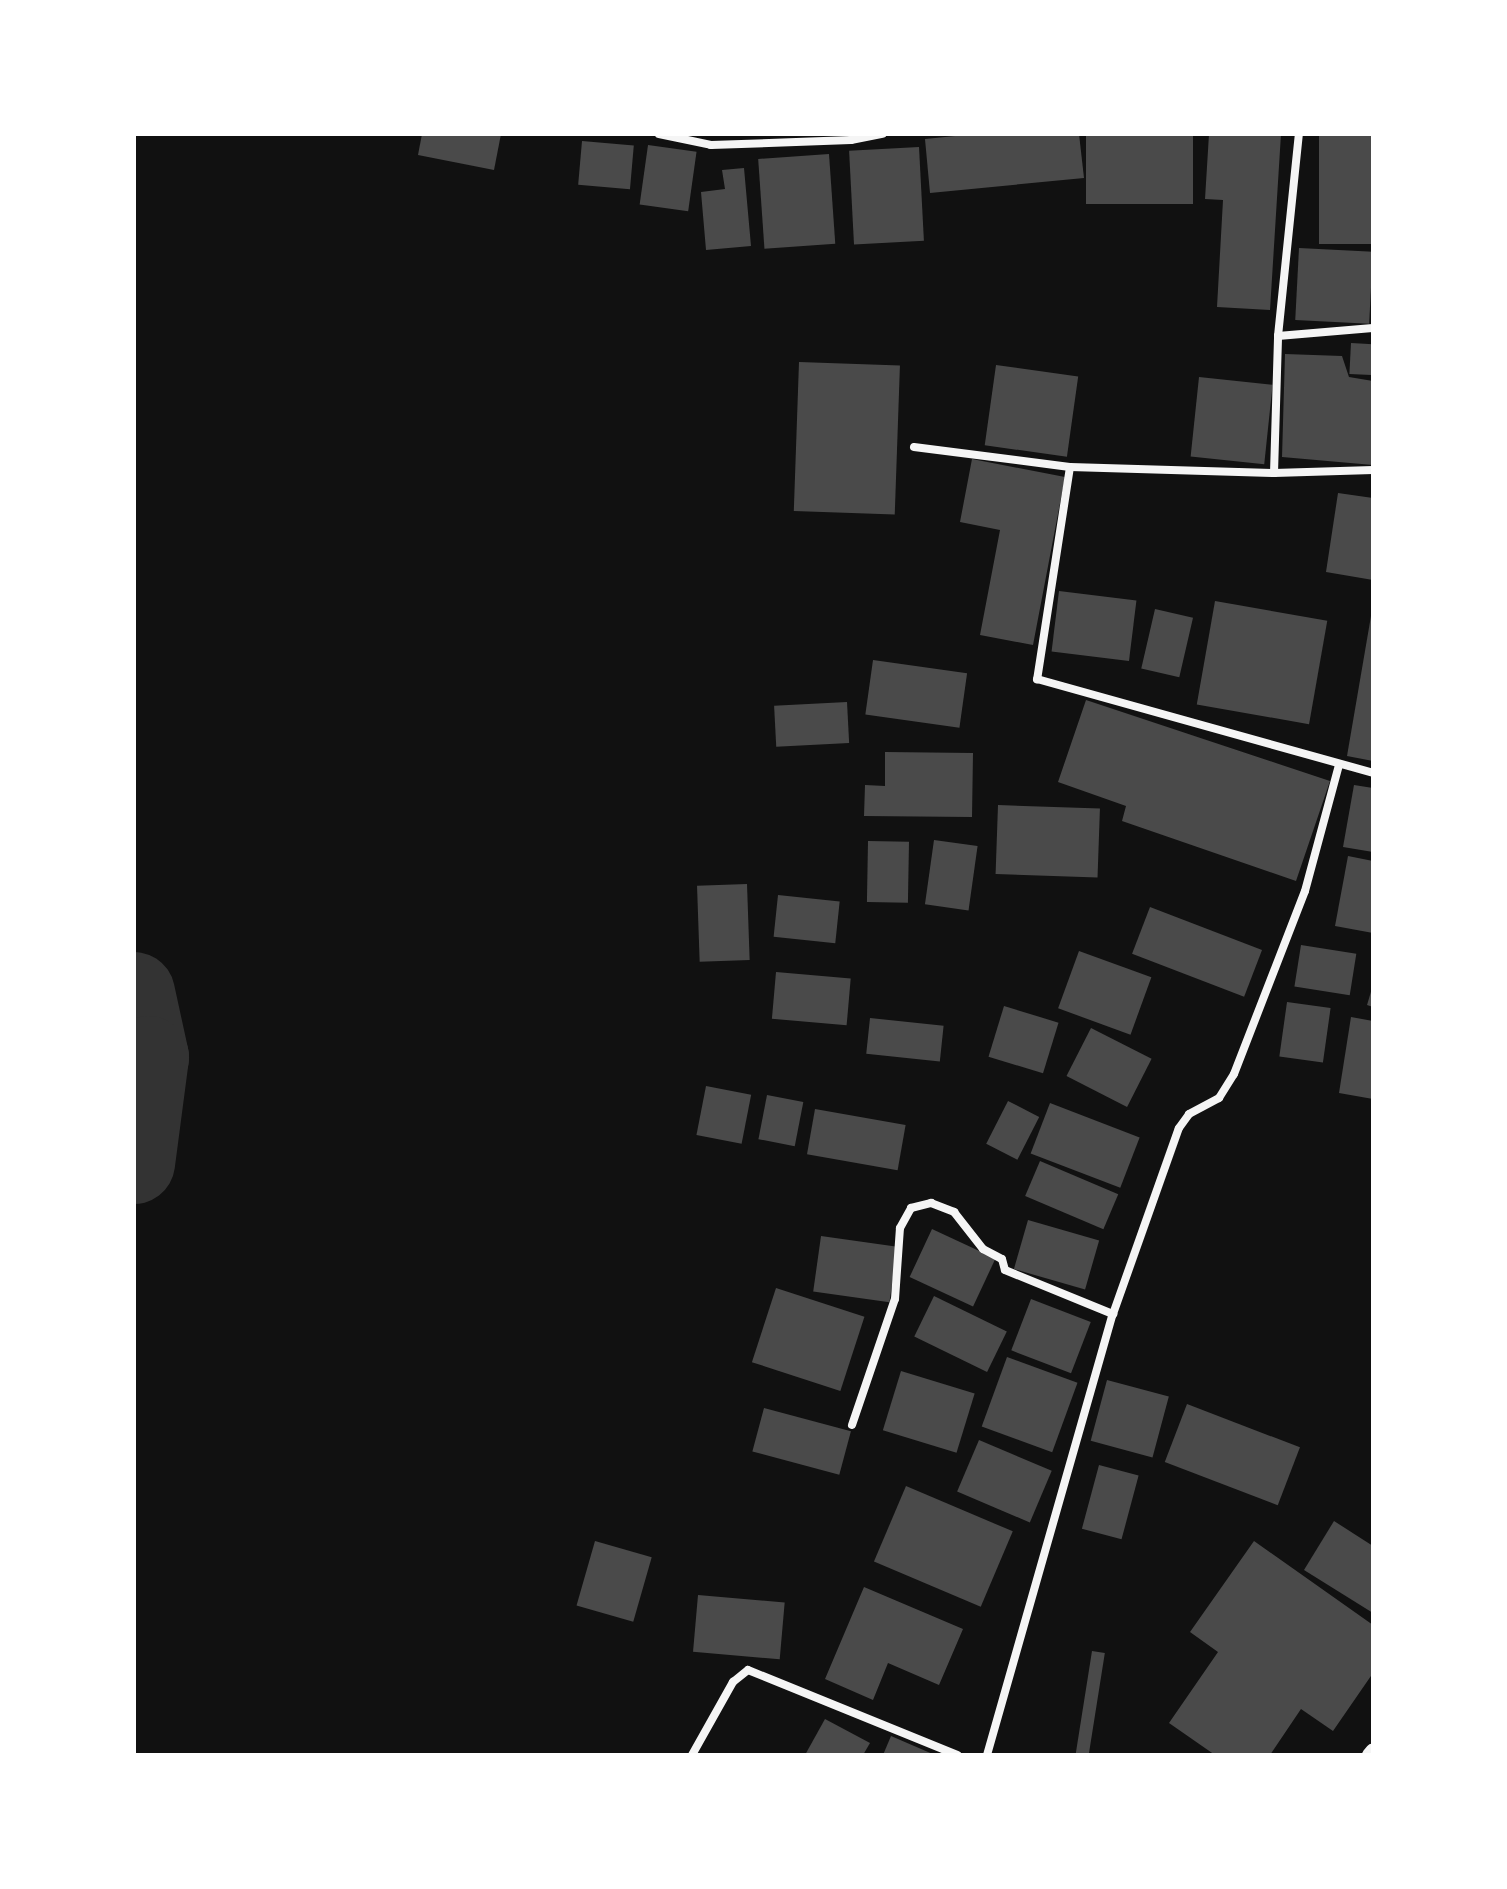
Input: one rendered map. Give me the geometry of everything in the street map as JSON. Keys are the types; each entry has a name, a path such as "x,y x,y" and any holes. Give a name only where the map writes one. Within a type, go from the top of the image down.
{"street":[{"path":"659,134 711,145 851,140 882,134"},
{"path":"1274,473 1278,336 1299,134"},
{"path":"1278,336 1373,328"},
{"path":"914,447 1070,467 1274,473 1373,470"},
{"path":"1070,467 1037,679 1373,773"},
{"path":"987,1755 1113,1314 1179,1128 1189,1114 1219,1098 1234,1074 1305,891 1339,765"},
{"path":"852,1425 895,1299 900,1228 911,1208 931,1203 954,1212 983,1249 1002,1259 1005,1270 1113,1314"},
{"path":"692,1755 733,1682 748,1670 957,1755"},
{"path":"1369,1755 1373,1750"}],"building":[{"path":"422,134 501,134 494,170 418,155"},
{"path":"975,134 1079,134 1084,178 930,193 925,139"},
{"path":"1086,134 1193,134 1193,204 1086,204"},
{"path":"1209,134 1281,134 1270,310 1217,307 1223,200 1205,199"},
{"path":"1319,134 1373,134 1373,244 1319,244"},
{"path":"582,141 634,146 630,189 578,185"},
{"path":"648,145 697,152 688,211 640,204"},
{"path":"919,147 924,241 854,245 849,151"},
{"path":"829,154 835,244 764,249 758,159"},
{"path":"744,168 751,246 706,250 701,192 725,189 722,170"},
{"path":"1299,248 1373,252 1369,324 1295,320"},
{"path":"1351,343 1373,344 1371,375 1349,374"},
{"path":"1285,354 1342,356 1349,377 1373,381 1373,465 1282,457"},
{"path":"799,362 900,366 895,514 794,511"},
{"path":"996,365 1078,377 1067,457 985,445"},
{"path":"1199,377 1273,385 1264,464 1191,457"},
{"path":"972,459 1065,477 1033,645 980,635 1000,530 960,522"},
{"path":"1338,493 1373,498 1373,580 1326,572"},
{"path":"1059,591 1136,601 1129,661 1052,652"},
{"path":"1215,601 1327,621 1309,724 1197,704"},
{"path":"1155,609 1193,618 1179,677 1141,668"},
{"path":"1373,616 1373,761 1347,756"},
{"path":"873,660 967,673 959,728 865,714"},
{"path":"1086,700 1330,781 1296,881 1122,821 1126,806 1058,782"},
{"path":"847,702 849,743 776,747 774,706"},
{"path":"885,752 973,753 972,817 864,816 865,785 885,786"},
{"path":"1354,785 1373,788 1373,852 1343,847"},
{"path":"998,805 1100,809 1098,878 996,874"},
{"path":"934,840 978,846 969,910 925,904"},
{"path":"868,841 909,842 908,903 867,902"},
{"path":"1348,856 1373,861 1373,933 1335,926"},
{"path":"747,884 750,960 700,962 697,886"},
{"path":"778,895 840,901 835,943 774,937"},
{"path":"1150,907 1262,950 1244,997 1132,954"},
{"path":"1301,945 1356,954 1350,995 1294,986"},
{"path":"1079,951 1151,977 1130,1035 1058,1008"},
{"path":"776,972 851,979 847,1025 772,1019"},
{"path":"1373,985 1373,1007 1367,1005"},
{"path":"1287,1002 1331,1008 1323,1063 1279,1056"},
{"path":"1004,1006 1059,1023 1043,1073 989,1057"},
{"path":"1351,1017 1373,1021 1373,1099 1339,1093"},
{"path":"870,1018 944,1026 940,1062 866,1054"},
{"path":"1091,1028 1152,1059 1127,1107 1066,1076"},
{"path":"706,1086 751,1095 742,1144 696,1135"},
{"path":"767,1095 803,1102 795,1146 758,1139"},
{"path":"1008,1101 1039,1117 1017,1160 986,1144"},
{"path":"1050,1103 1140,1137 1120,1188 1031,1153"},
{"path":"815,1109 906,1125 898,1170 807,1154"},
{"path":"1040,1161 1118,1194 1103,1229 1025,1196"},
{"path":"1028,1220 1099,1240 1085,1289 1014,1269"},
{"path":"932,1229 995,1259 973,1307 910,1277"},
{"path":"821,1236 897,1247 889,1302 813,1291"},
{"path":"776,1288 864,1317 840,1391 752,1362"},
{"path":"934,1296 1007,1332 987,1372 914,1336"},
{"path":"1031,1299 1091,1322 1071,1373 1011,1350"},
{"path":"1007,1357 1077,1383 1052,1452 982,1427"},
{"path":"901,1371 975,1394 957,1453 883,1430"},
{"path":"1107,1380 1169,1397 1153,1457 1091,1441"},
{"path":"1187,1404 1300,1447 1278,1505 1165,1462"},
{"path":"764,1408 851,1431 839,1475 752,1451"},
{"path":"979,1440 1052,1471 1030,1522 957,1492"},
{"path":"1099,1465 1139,1476 1122,1539 1082,1529"},
{"path":"906,1486 1013,1531 981,1607 874,1561"},
{"path":"1334,1521 1373,1546 1373,1613 1304,1570"},
{"path":"595,1541 652,1557 633,1622 577,1605"},
{"path":"1254,1541 1373,1625 1373,1673 1333,1731 1301,1709 1270,1755 1215,1755 1169,1723 1218,1652 1190,1632"},
{"path":"864,1587 963,1629 939,1685 888,1663 873,1700 825,1679"},
{"path":"698,1595 785,1603 780,1659 693,1652"},
{"path":"1092,1651 1105,1653 1089,1755 1076,1755"},
{"path":"825,1719 870,1743 863,1755 805,1755"},
{"path":"891,1736 935,1755 883,1755"}],"waterway":[{"path":"134,993 148,1057 134,1163"}]}
